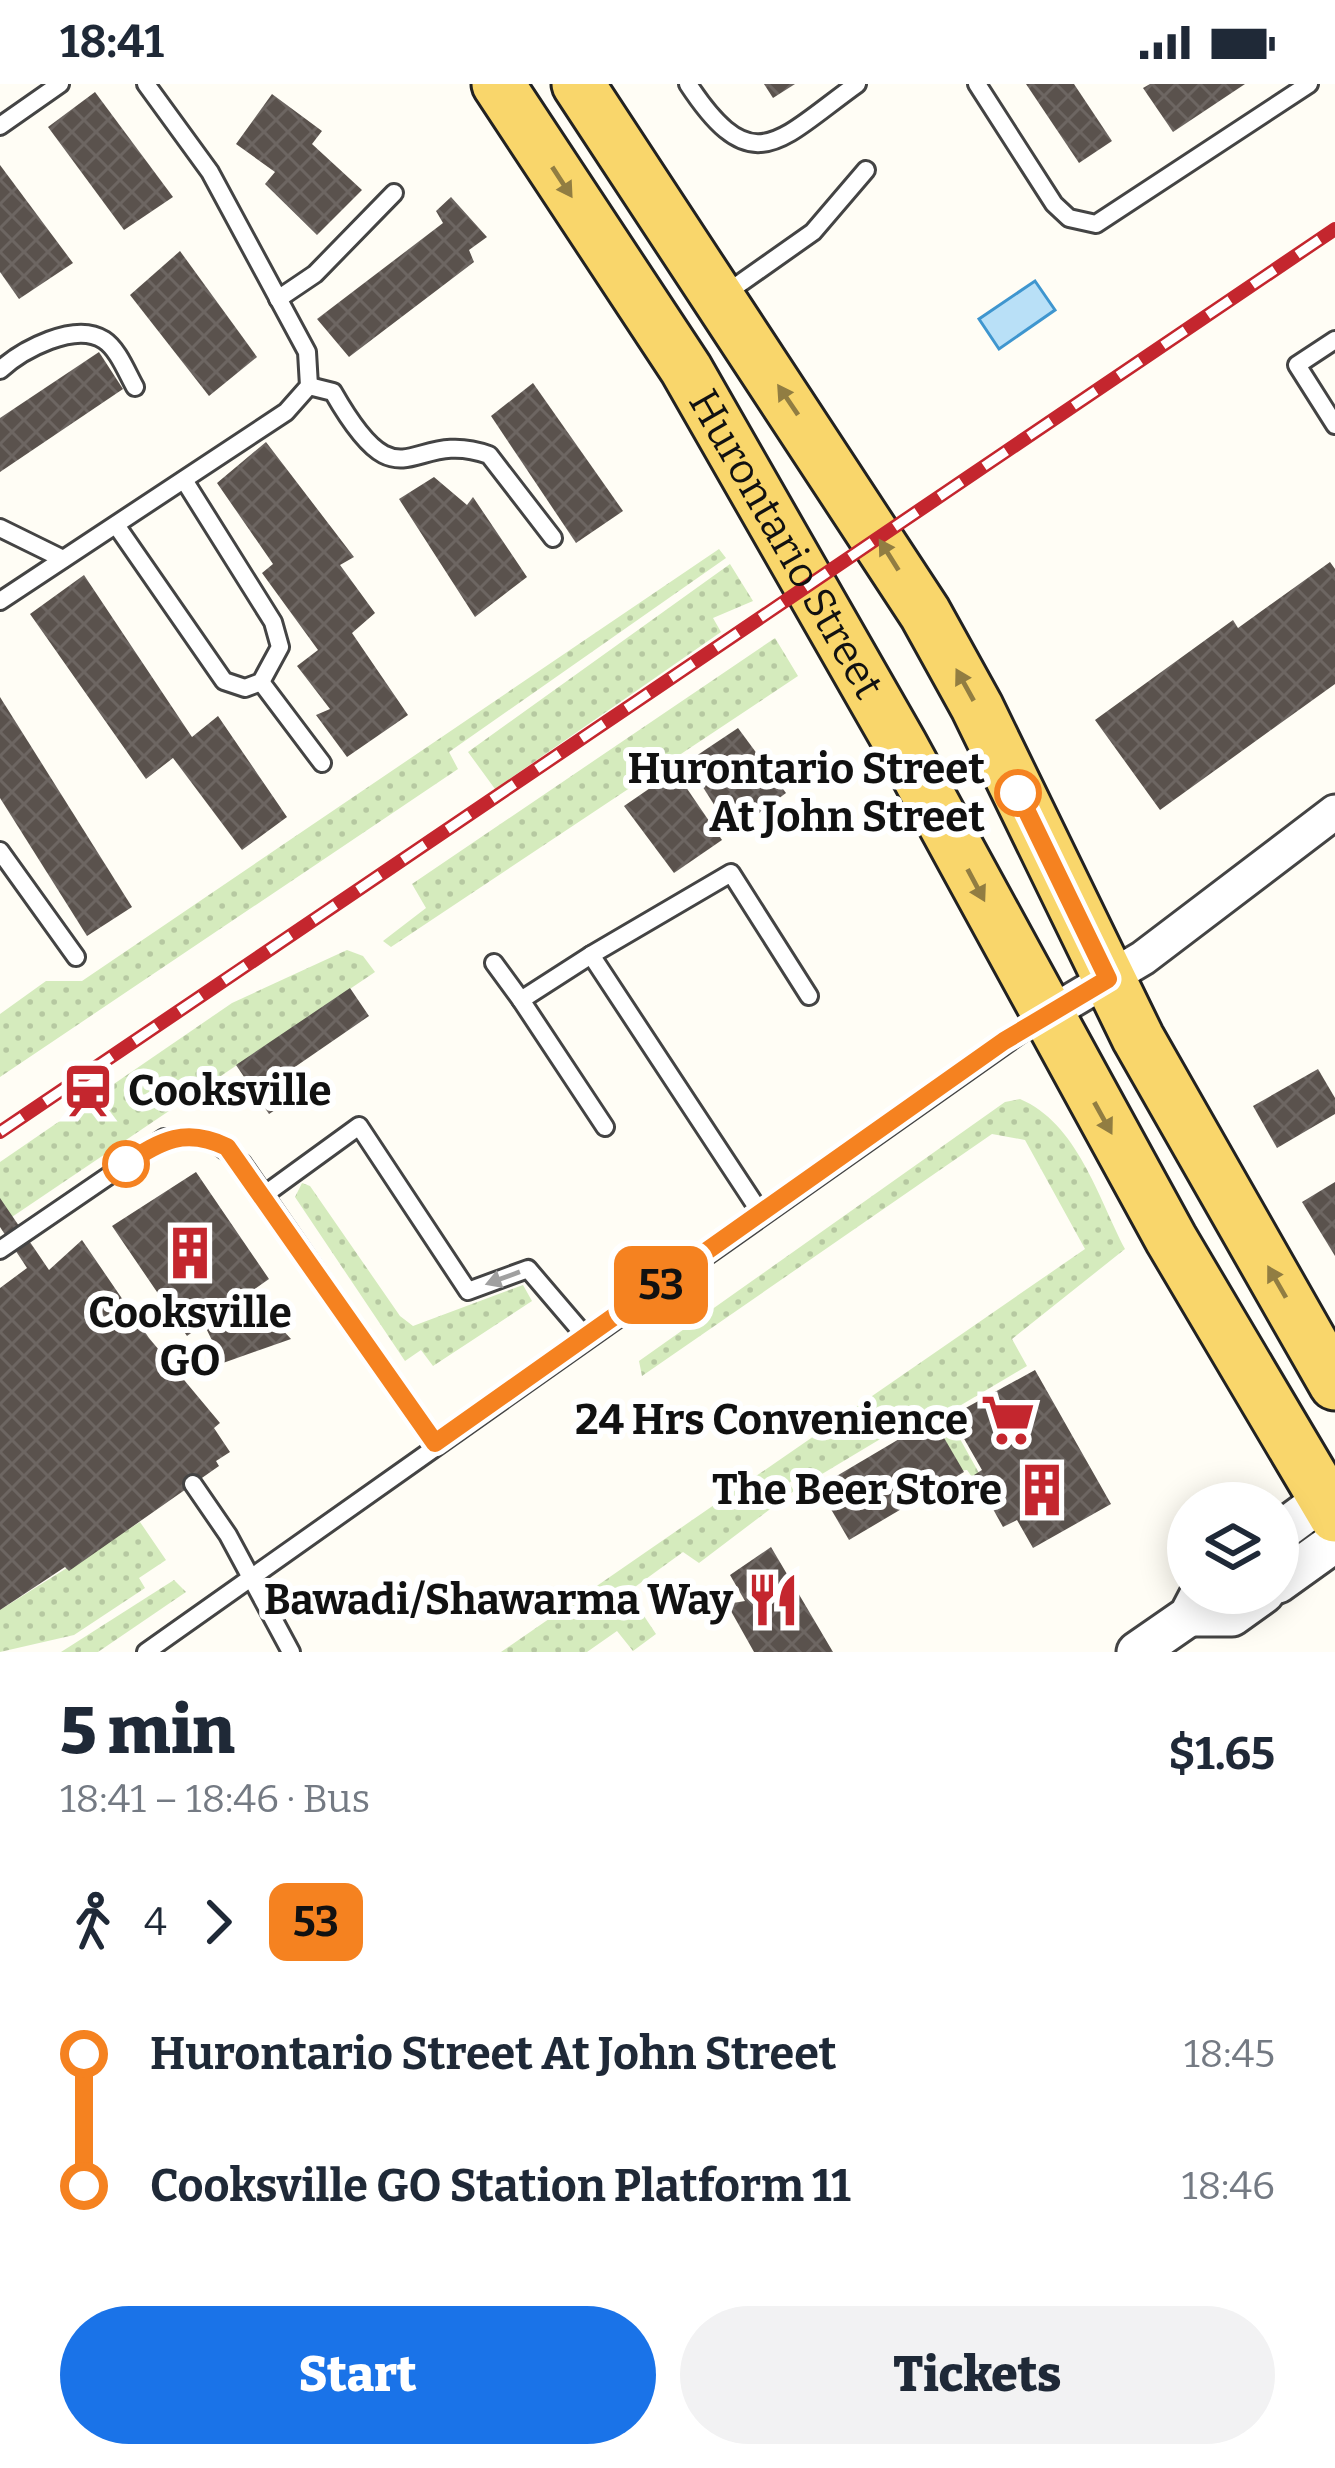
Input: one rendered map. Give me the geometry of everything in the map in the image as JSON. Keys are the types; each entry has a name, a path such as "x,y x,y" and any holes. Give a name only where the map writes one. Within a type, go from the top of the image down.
{"main road":[{"name":"Hurontario Street","path":"498,84 686,369 1171,1239 1332,1512"},
{"name":"Hurontario Street","path":"578,84 925,613 977,707 1108,979 1335,1384"}],"street":[{"path":"1049,1014 1108,979 1335,812"},
{"path":"1299,1525 1332,1512"},
{"path":"1299,1555 1332,1512"},
{"path":"1176,1629 1235,1614"}],"lane":[{"path":"0,125 60,84"},
{"path":"0,602 301,401 309,386 307,352 209,172 146,84"},
{"path":"688,84 716,127 738,141 762,145 783,137 857,84"},
{"path":"977,84 1054,204 1069,218 1096,224 1309,84"},
{"path":"720,299 813,232 866,170"},
{"path":"278,299 315,274 394,193"},
{"path":"4,358 66,335 97,336 109,342 135,387"},
{"path":"1335,340 1297,365 1335,425"},
{"path":"309,386 333,392 368,446 383,456 406,460 475,449 490,455 553,538"},
{"path":"116,525 224,681 244,688 261,682 280,647 273,622 184,480"},
{"path":"0,528 63,560"},
{"path":"261,682 322,763"},
{"path":"0,851 76,957"},
{"path":"521,1000 730,873 809,996"},
{"path":"591,955 762,1215"},
{"path":"494,963 605,1127"},
{"path":"146,1652 435,1443 1049,1014"},
{"path":"264,1195 359,1126 468,1291 528,1269 586,1337"},
{"path":"0,1250 164,1138 209,1138 227,1147 264,1195 435,1443"},
{"path":"194,1484 291,1652"}],"green space":[{"path":"719,549 726,558 449,752 458,769 0,1077 0,1014 46,981 82,981"},
{"path":"730,564 753,601 713,618 721,632 495,789 468,752"},
{"path":"775,638 798,676 391,947 383,941 426,908 412,884"},
{"path":"347,950 363,956 375,972 0,1225 0,1162 232,1003"},
{"path":"1020,1099 1040,1110 1071,1143 1125,1249 1012,1339 1027,1366 946,1414 979,1473 972,1477 967,1470 959,1471 922,1414 812,1480 804,1471 789,1483 794,1491 699,1563 683,1552 628,1592 656,1634 633,1651 617,1631 587,1652 501,1652 1085,1249 1025,1140 992,1134 642,1376 639,1361 1005,1102"},
{"path":"302,1183 310,1186 400,1316 413,1326 523,1285 532,1301 433,1366 421,1350 405,1361 295,1197"},
{"path":"140,1522 166,1560 139,1578 145,1588 74,1635 0,1652 0,1610"},
{"path":"174,1580 186,1592 98,1652 61,1652"}],"water":[{"path":"1035,281 1055,310 999,349 979,319"}],"building":[{"path":"764,84 795,84 773,98"},
{"path":"1026,84 1074,84 1112,141 1079,163"},
{"path":"1150,84 1245,84 1173,132 1143,88"},
{"path":"95,92 173,197 124,230 48,127"},
{"path":"272,94 322,131 312,144 362,190 317,235 265,184 275,172 236,144"},
{"path":"0,165 73,263 19,299 0,272"},
{"path":"451,197 487,237 469,250 474,262 349,357 317,319 443,223 436,211"},
{"path":"180,251 257,357 209,396 130,295"},
{"path":"99,352 123,389 0,472 0,418"},
{"path":"533,383 623,511 576,543 491,416"},
{"path":"266,442 354,557 340,565 375,613 352,633 408,715 347,757 316,715 330,709 297,666 318,650 262,573 273,564 217,483"},
{"path":"434,477 467,505 473,497 527,577 475,617 399,499"},
{"path":"1330,562 1335,569 1335,684 1160,810 1095,720 1233,620 1238,628"},
{"path":"84,575 192,737 218,716 287,817 242,850 173,758 146,779 30,614"},
{"path":"0,697 132,907 87,936 0,798"},
{"path":"738,728 786,793 732,833 687,762"},
{"path":"675,771 722,840 674,873 624,806"},
{"path":"350,988 369,1016 292,1069 299,1080 284,1090 290,1100 269,1114 236,1065"},
{"path":"1318,1069 1335,1098 1335,1114 1277,1148 1253,1106"},
{"name":"Cooksville GO","path":"196,1172 269,1279 249,1293 291,1339 223,1363 204,1324 187,1336 112,1226"},
{"path":"1335,1182 1335,1256 1302,1202"},
{"path":"0,1198 49,1270 82,1240 149,1338 220,1423 214,1428 230,1452 216,1461 219,1466 69,1571 65,1567 0,1610 0,1288 27,1268 0,1227"},
{"name":"The Beer Store","path":"1035,1370 1111,1504 1033,1548 1017,1520 1003,1527 974,1475 982,1470 951,1416"},
{"path":"933,1419 964,1472 849,1540 818,1487"},
{"name":"Bawadi/Shawarma Way","path":"771,1547 833,1652 754,1652 727,1604 745,1601 730,1575"}],"railway":[{"path":"0,1132 1335,229"}],"bus line":[{"name":"53","path":"126,1164 164,1138 209,1138 227,1147 435,1443 1004,1041 1108,979 1018,793"}],"place":[{"name":"Hurontario Street At John Street","path":"1018,793"},
{"name":"Cooksville","path":"88,1091"},
{"name":"Cooksville GO","path":"190,1253"},
{"name":"24 Hrs Convenience","path":"1008,1420"},
{"name":"The Beer Store","path":"1042,1490"},
{"name":"Bawadi/Shawarma Way","path":"773,1600"}]}
